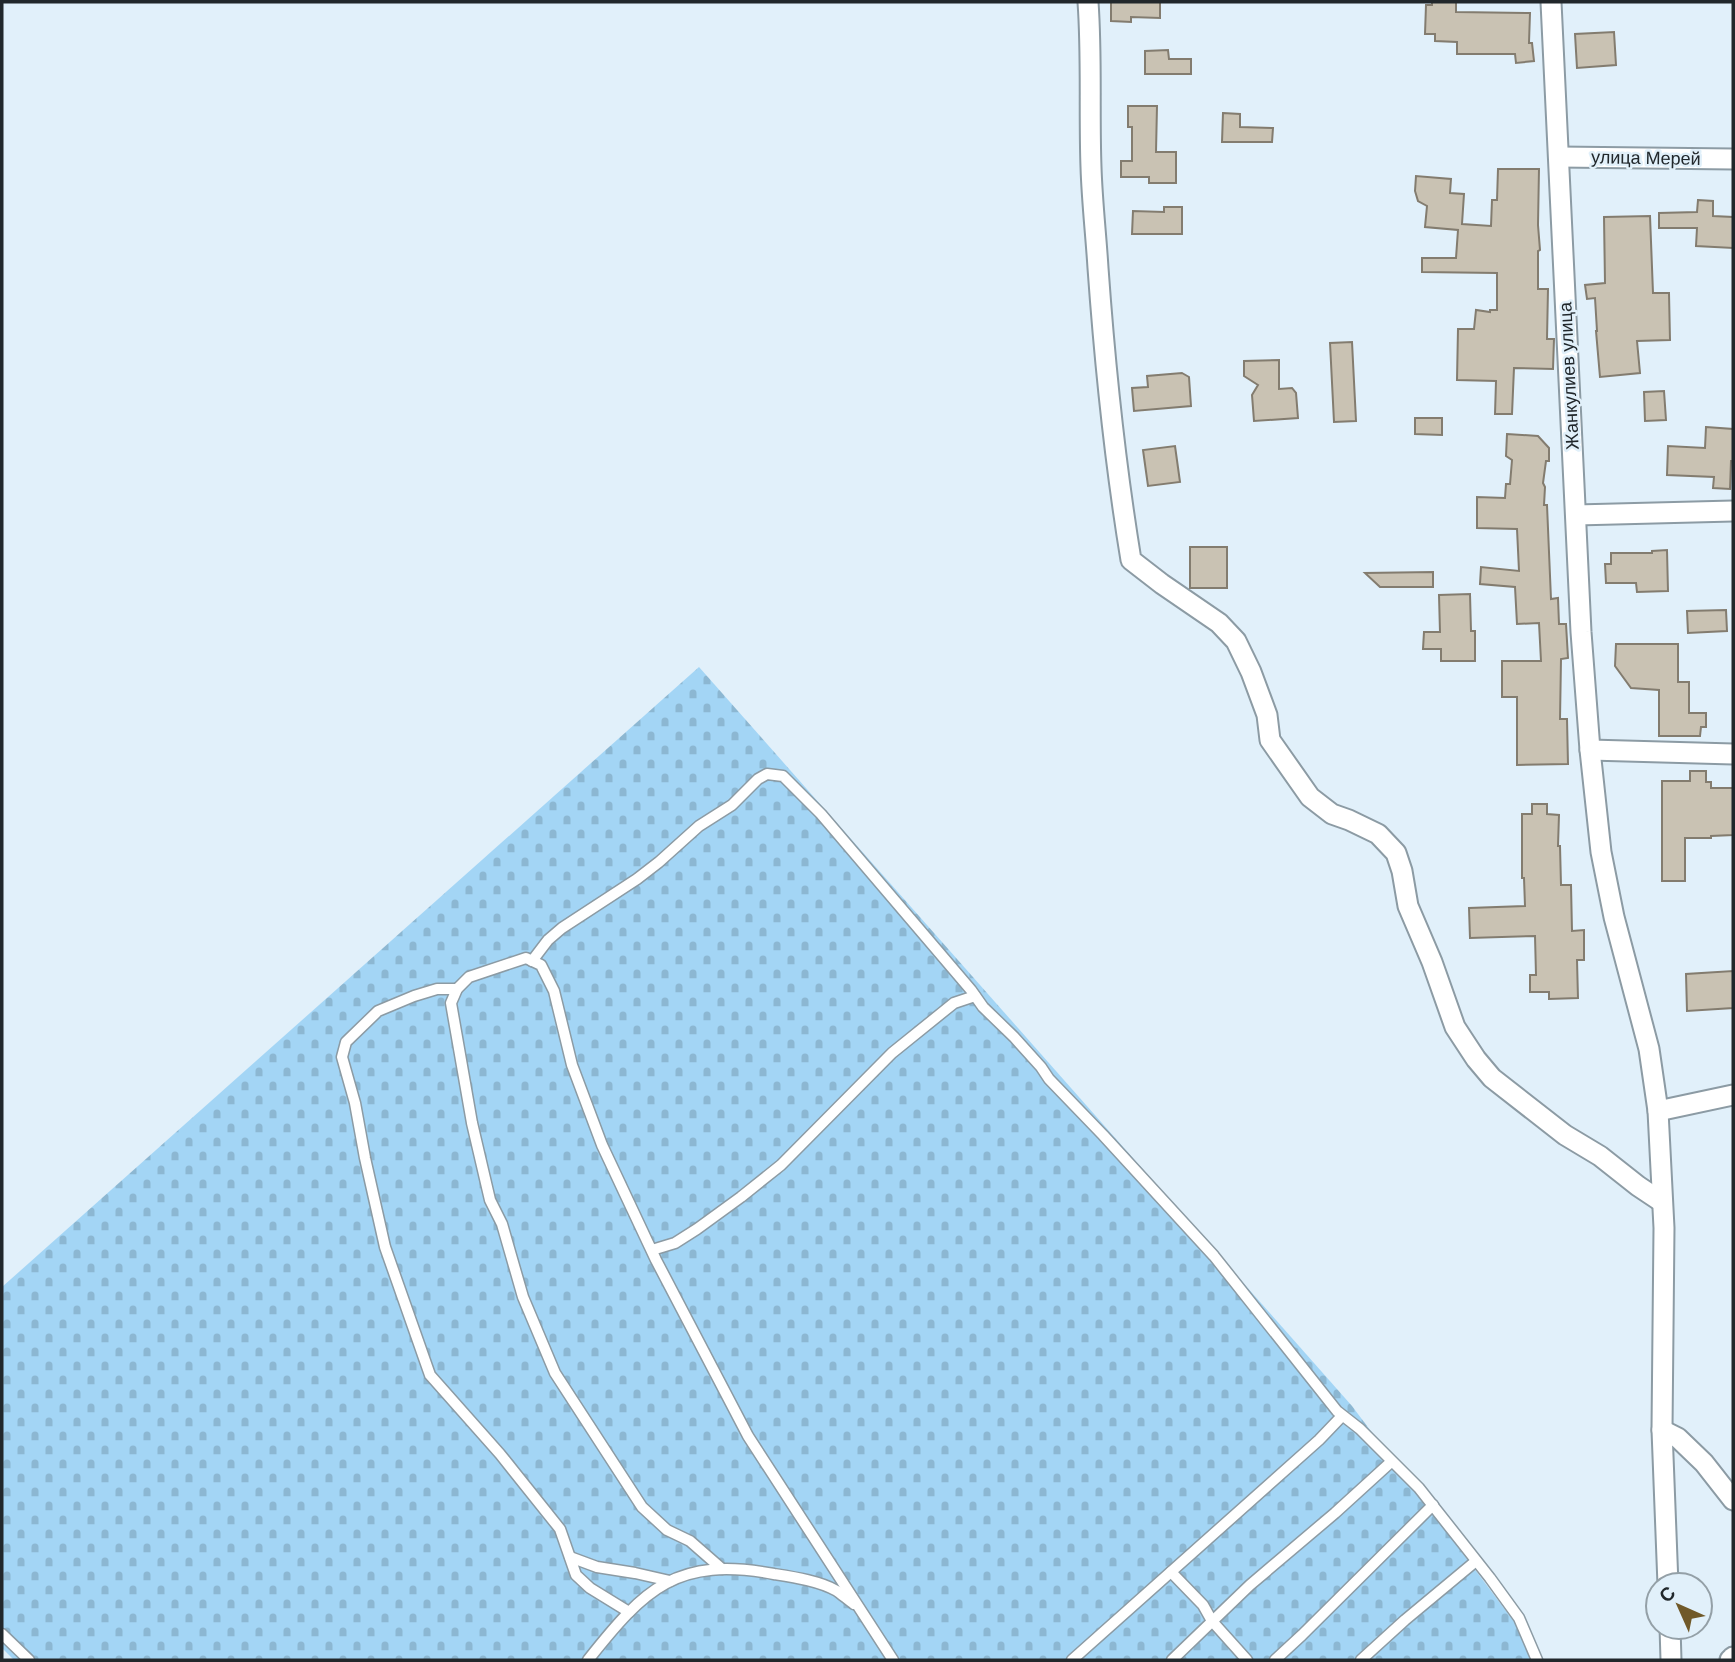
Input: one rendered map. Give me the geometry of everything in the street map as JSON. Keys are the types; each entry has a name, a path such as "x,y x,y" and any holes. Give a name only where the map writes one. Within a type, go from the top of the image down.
{"street":[{"path":"1088,2 1091,36 1091,168 1100,294 1108,392 1131,560 1219,623 1236,641 1267,715 1270,740 1310,797 1332,814 1378,834 1396,853 1408,906 1455,1027 1476,1059 1492,1078 1565,1135 1600,1156 1662,1202"},
{"name":"Жанкулиев улица","path":"1551,2 1581,632 1590,750 1604,865 1614,917 1649,1049 1658,1111 1664,1228 1662,1430 1667,1571"},
{"name":"улица Мерей","path":"1559,157 1733,159"},
{"path":"1576,515 1733,511"},
{"path":"1590,750 1733,754"},
{"path":"1658,1111 1733,1095"},
{"path":"1662,1430 1678,1438 1704,1463 1733,1500"},
{"path":"1670,1641 1671,1660"}],"lane":[{"path":"532,961 548,940 562,928 637,879 699,826 732,805 758,779 767,774 783,776 821,814 983,1007 1014,1037 1049,1079 1214,1255 1330,1403 1419,1488 1519,1618 1537,1660"},
{"path":"722,1569 690,1541 667,1530 642,1507 555,1373 523,1297 502,1224 489,1200 472,1123 452,1003 457,989 469,977 526,958 541,965 554,991 572,1065 602,1145 723,1391 748,1436 893,1660"},
{"path":"457,989 437,989 391,1004 378,1011 346,1042 342,1057 355,1103 385,1247 430,1375 500,1454 560,1529 576,1575 590,1588 629,1612"},
{"path":"652,1250 675,1243 741,1197 780,1165 892,1054 954,1003 975,996"},
{"path":"1072,1660 1319,1440 1342,1416"},
{"path":"1172,1660 1212,1621 1391,1462"},
{"path":"1275,1660 1433,1505"},
{"path":"570,1557 597,1567 670,1581"},
{"path":"1361,1660 1476,1560"},
{"path":"588,1660 615,1625 648,1593 679,1576 710,1569 749,1569 802,1579 835,1590 860,1608"},
{"path":"1171,1572 1203,1605 1212,1621 1247,1660"},
{"path":"2,1634 29,1660"}],"green space":[{"path":"699,667 1352,1406 1543,1660 14,1660 2,1648 2,1287"}],"building":[{"path":"1111,2 1160,2 1160,18 1131,17 1131,22 1111,21"},
{"path":"1432,2 1456,2 1456,12 1530,13 1529,43 1532,43 1534,61 1516,63 1515,54 1457,54 1457,42 1435,41 1435,34 1425,34 1426,5 1432,5"},
{"path":"1614,32 1616,65 1577,68 1575,34"},
{"path":"1168,50 1169,59 1191,59 1191,74 1145,74 1145,51"},
{"path":"1128,106 1157,106 1156,152 1176,152 1176,183 1149,183 1149,177 1121,177 1121,161 1132,161 1132,127 1128,127"},
{"path":"1223,113 1240,114 1240,127 1273,128 1272,142 1222,142"},
{"path":"1498,169 1539,169 1538,289 1548,289 1547,339 1554,339 1553,369 1514,368 1512,414 1495,414 1496,381 1457,380 1458,329 1474,329 1476,310 1497,310 1497,273 1422,272 1422,258 1456,258 1458,230 1425,227 1427,206 1418,201 1415,191 1416,176 1451,179 1450,193 1464,194 1462,224 1491,226 1492,200 1497,200"},
{"path":"1698,200 1713,201 1713,216 1733,217 1733,248 1696,246 1697,228 1659,228 1659,213 1697,212"},
{"path":"1164,207 1182,207 1182,234 1132,234 1133,211 1164,212"},
{"path":"1650,216 1653,293 1669,293 1670,340 1637,341 1640,373 1600,377 1595,298 1587,299 1585,285 1605,283 1604,217"},
{"path":"1352,342 1356,421 1334,422 1330,343"},
{"path":"1279,360 1279,389 1292,388 1296,393 1298,418 1254,421 1252,395 1258,385 1244,376 1244,361"},
{"path":"1182,373 1189,377 1191,406 1134,411 1132,388 1148,387 1147,376"},
{"path":"1664,391 1666,420 1645,421 1644,392"},
{"path":"1415,418 1442,418 1442,435 1415,434"},
{"path":"1706,427 1733,429 1730,489 1713,488 1714,477 1667,475 1668,446 1705,448"},
{"path":"1507,434 1538,436 1549,448 1549,461 1546,461 1543,483 1544,505 1547,505 1551,599 1558,598 1559,624 1566,624 1568,658 1561,659 1560,719 1567,719 1568,764 1517,765 1517,697 1502,697 1502,661 1541,661 1539,623 1517,624 1515,587 1480,584 1481,567 1519,571 1517,529 1477,528 1477,497 1505,498 1506,484 1510,484 1512,460 1506,456"},
{"path":"1175,446 1180,482 1148,486 1143,450"},
{"path":"1190,547 1227,547 1227,588 1190,588"},
{"path":"1667,550 1668,591 1637,592 1636,583 1606,583 1605,564 1611,564 1611,553 1652,553"},
{"path":"1433,572 1433,587 1380,587 1365,573"},
{"path":"1470,594 1471,631 1475,631 1475,661 1441,661 1441,649 1423,649 1424,632 1440,632 1439,595"},
{"path":"1726,610 1727,631 1688,633 1687,611"},
{"path":"1616,644 1678,644 1678,682 1689,682 1689,713 1706,713 1706,727 1701,727 1700,736 1659,736 1659,690 1631,688 1615,666"},
{"path":"1690,771 1706,771 1706,782 1711,782 1711,788 1733,788 1733,835 1685,838 1685,881 1662,881 1662,781 1690,781"},
{"path":"1532,804 1547,804 1547,814 1559,815 1561,885 1571,885 1572,931 1584,930 1584,960 1577,960 1578,998 1549,999 1549,992 1530,992 1530,975 1536,975 1535,936 1470,938 1469,908 1525,906 1522,814 1532,814"},
{"path":"1733,971 1733,1008 1687,1011 1686,974"}]}
